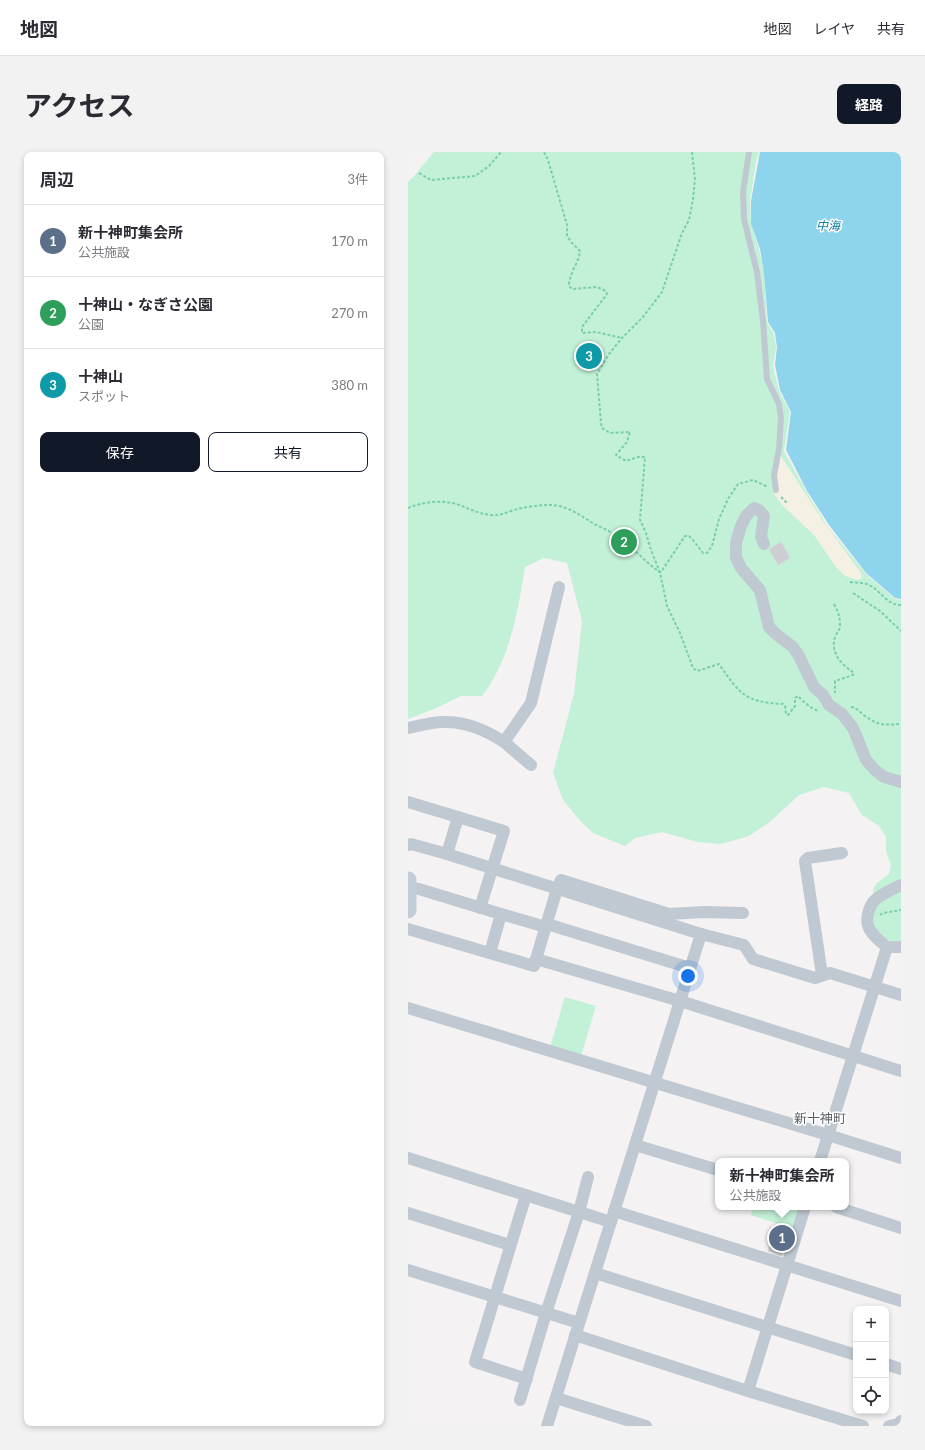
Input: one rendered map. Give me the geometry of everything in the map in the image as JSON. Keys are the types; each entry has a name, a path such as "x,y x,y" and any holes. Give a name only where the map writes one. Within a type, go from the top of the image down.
{"main road":[{"path":"408,884 408,910"}],"street":[{"path":"764,544 761,537 764,516 759,510 754,508 746,516 741,526 736,543 736,557 741,568 760,590 769,627 793,647 814,686 835,709 842,714 853,728 866,760 884,777 901,782"},
{"path":"504,742 530,703 559,586"},
{"path":"408,728 443,722 459,723 473,727 490,733 504,742 531,765"},
{"path":"408,802 504,831 480,908"},
{"path":"447,854 458,817"},
{"path":"408,845 411,844 447,854 701,934 744,945 753,959 815,978 830,973 901,995"},
{"path":"822,975 805,861 808,858 842,853"},
{"path":"408,929 534,966 561,880 669,914 704,912 743,914"},
{"path":"408,884 419,889 480,908 690,968"},
{"path":"901,885 875,900 868,915 867,921 868,928 874,936 887,947 901,947"},
{"path":"490,954 501,914"},
{"path":"547,1426 701,934"},
{"path":"821,1158 876,987 887,947"},
{"path":"536,959 680,1001 901,1071"},
{"path":"408,1008 901,1158"},
{"path":"635,1145 715,1169"},
{"path":"408,1158 579,1212 612,1216 788,1264 901,1301"},
{"path":"520,1400 546,1313 579,1212 588,1177"},
{"path":"526,1195 475,1362 527,1378"},
{"path":"748,1391 804,1210"},
{"path":"845,1210 901,1228"},
{"path":"408,1213 510,1245"},
{"path":"408,1270 546,1313 577,1329 748,1391 863,1426"},
{"path":"594,1273 853,1354"},
{"path":"889,1365 901,1369"},
{"path":"556,1398 646,1426"},
{"path":"889,1426 898,1424 901,1421"}],"lane":[{"path":"750,152 743,192 744,219 758,272 763,321 766,380 779,404 781,418 779,449 774,475 776,490"}],"path":[{"path":"419,173 431,180 476,176 489,166 501,152"},
{"path":"544,152 548,160 567,224 567,236 580,251 580,259 574,267 569,286 572,289 597,287 606,291 607,294 582,327 582,333 596,332 622,338"},
{"path":"692,152 695,179 689,220 682,233 662,292 644,317 622,338 603,363 597,374 602,428 610,433 630,432 627,442 616,455 626,461 638,457 645,457 640,520 659,572 669,610 694,668 697,671 719,664 737,689 749,699 766,703 783,704 785,706 786,714 788,715 794,706 795,698 798,696 815,710 832,712 841,706 855,708 865,716 882,725 901,724"},
{"path":"659,572 661,572 685,536 689,536 693,540 702,554 707,553 712,546 719,519 728,499 738,484 753,480"},
{"path":"408,508 418,504 446,502 458,504 472,511 492,515 504,514 513,510 529,507 549,505 556,506 580,514 619,538 659,572"},
{"path":"850,582 864,583 871,586 890,601 901,605"},
{"path":"853,593 880,611 901,631"},
{"path":"834,604 839,612 840,625 835,641 835,654 843,666 854,673 853,675 835,681 835,709"},
{"path":"877,918 883,912 901,910"}],"green space":[{"path":"434,152 759,152 750,201 751,224 759,249 764,274 767,322 774,334 776,347 773,366 779,391 790,412 784,451 828,527 866,574 895,599 901,600 901,941 897,942 880,938 872,927 874,912 873,889 877,883 889,874 891,866 886,851 886,837 879,826 862,815 849,793 824,787 799,795 771,821 749,836 721,844 698,842 662,832 635,838 625,846 593,833 582,823 563,800 553,773 574,694 582,621 567,563 544,558 525,567 516,618 506,651 492,682 482,696 461,696 408,719 408,182"},
{"path":"565,997 596,1006 581,1056 550,1047"},
{"path":"752,1210 800,1210 794,1229 751,1215"}],"sand":[{"path":"781,456 823,521 861,573 862,578 858,580 845,576 836,567 814,535 783,506 774,494 779,457"}],"water":[{"name":"中海","path":"760,152 901,152 901,599 895,598 866,573 829,525 807,491 786,450 791,412 780,390 775,365 777,347 775,333 768,322 764,274 760,249 751,224 751,201"}],"building":[{"path":"781,542 790,558 778,565 769,549"},
{"path":"778,1229 789,1233 782,1256 768,1251 770,1243 773,1244"}],"place":[{"name":"十神山","path":"589,356"},
{"name":"十神山・なぎさ公園","path":"624,542"},
{"name":"新十神町集会所","path":"782,1238"}],"district":[{"name":"新十神町","path":"820,1118"}]}
